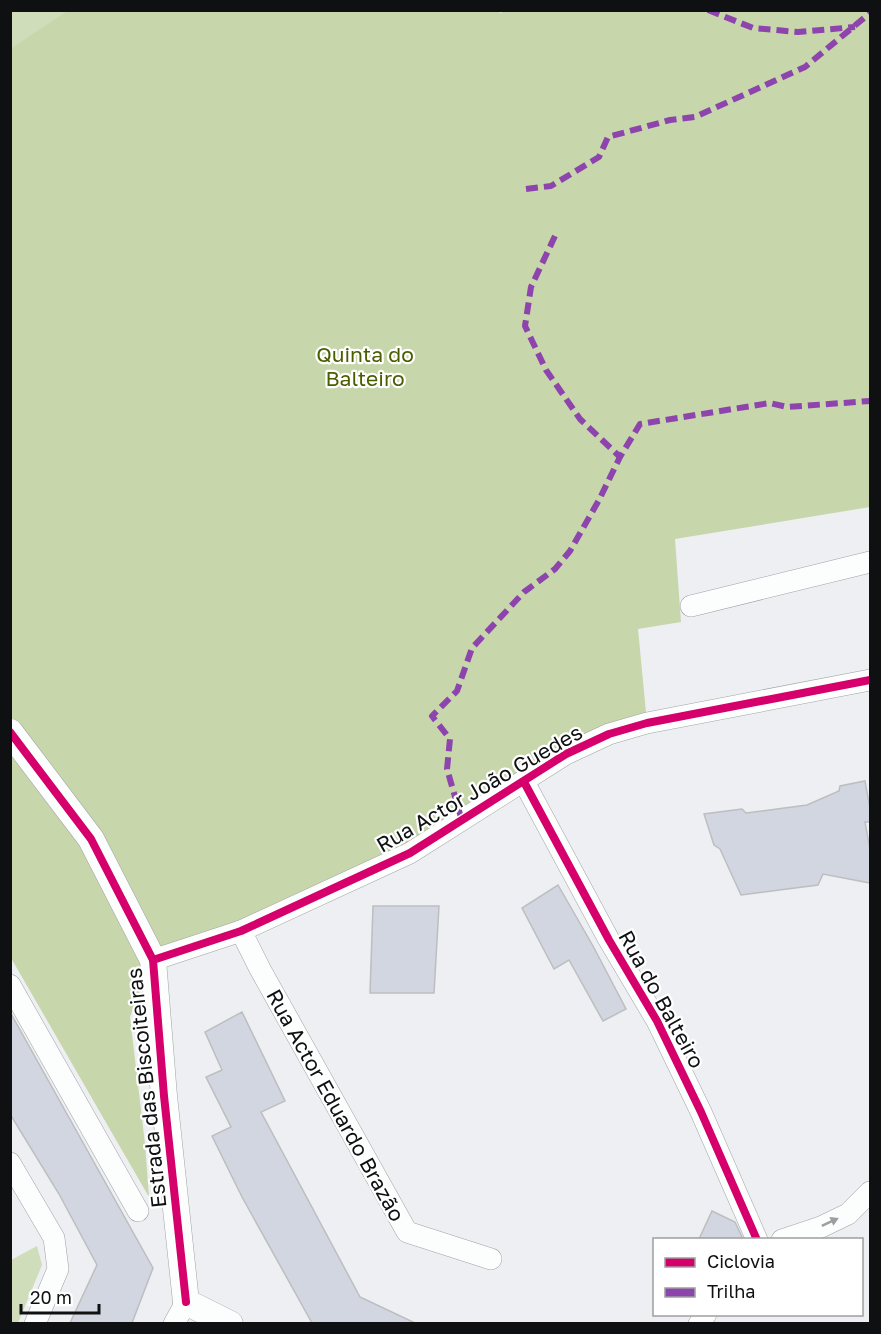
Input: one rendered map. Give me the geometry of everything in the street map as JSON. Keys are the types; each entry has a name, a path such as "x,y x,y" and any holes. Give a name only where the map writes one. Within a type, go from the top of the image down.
{"street":[{"path":"691,606 870,562"},
{"name":"Rua Actor João Guedes","path":"153,960 241,931 410,853 566,754 609,734 647,723 870,680"},
{"name":"Estrada das Biscoiteiras","path":"10,732 91,839 153,960 180,1312 230,1323"},
{"name":"Rua do Balteiro","path":"524,782 609,940 657,1021 701,1112 757,1238"},
{"name":"Rua Actor Eduardo Brazão","path":"241,931 407,1232 491,1259"},
{"path":"10,985 138,1211"},
{"path":"10,1162 54,1238 58,1269 35,1323"},
{"path":"785,1238 821,1227 848,1214 870,1192"}],"green space":[{"name":"Quinta do Balteiro","path":"69,10 494,10 501,13 504,10 870,11 870,507 675,539 681,622 638,629 647,723 609,734 462,821 153,960 130,1017 149,1197 11,958 10,49"},
{"path":"11,11 69,11 11,49"},
{"path":"37,1246 42,1265 18,1323 11,1323 11,1260"}],"building":[{"path":"865,781 870,808 870,822 865,822 870,849 870,883 823,874 818,885 741,895 720,849 714,845 704,814 742,809 746,813 807,805 839,791 840,786"},
{"path":"558,885 626,1009 603,1021 569,960 554,969 522,908"},
{"path":"373,906 439,906 434,993 370,993"},
{"path":"10,1012 153,1268 132,1323 70,1323 97,1265 59,1194 10,1114"},
{"path":"242,1012 285,1101 261,1112 360,1297 415,1323 312,1323 242,1197 212,1136 231,1127 206,1077 222,1070 205,1032"},
{"path":"712,1211 735,1222 743,1238 699,1238"}],"marked path":[{"path":"708,10 753,28 798,32 855,27"},
{"path":"526,189 551,186 599,157 608,137 670,120 695,117 805,67 870,13"},
{"path":"555,236 531,287 525,326 546,370 580,419 620,457"},
{"path":"462,821 447,769 450,739 432,716 457,691 472,648 524,592 555,569 570,551 640,424 770,403 787,407 870,401"}],"cycle path":[{"path":"153,960 241,931 410,853 566,754 609,734 647,723 870,680"},
{"path":"10,732 91,839 153,960 164,1096 186,1302"},
{"path":"524,782 609,940 657,1021 701,1112 756,1238"}]}
